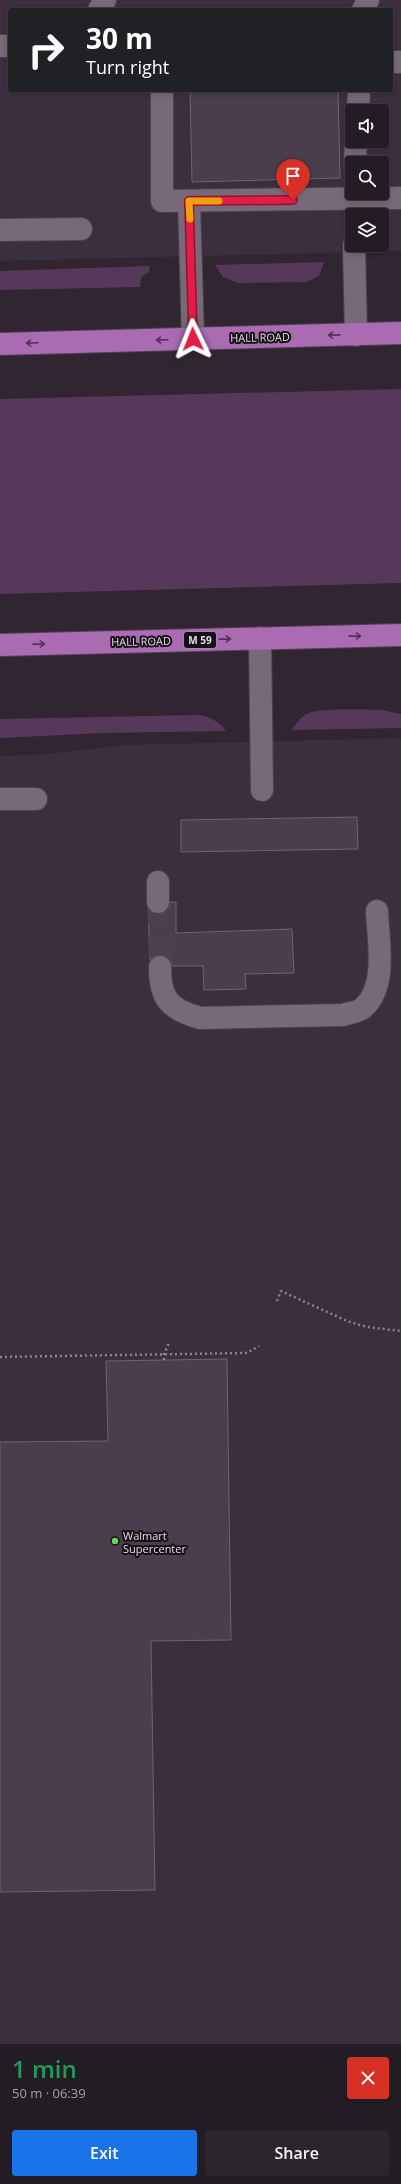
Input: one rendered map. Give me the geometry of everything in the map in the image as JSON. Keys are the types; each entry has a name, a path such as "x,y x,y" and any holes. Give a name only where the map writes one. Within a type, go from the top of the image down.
{"highway":[{"name":"HALL ROAD","path":"0,344 401,333"},
{"name":"HALL ROAD","path":"0,645 401,635"}],"lane":[{"path":"162,92 162,200 353,202 401,198"},
{"path":"358,104 359,92"},
{"path":"189,201 193,339"},
{"path":"0,230 81,229"},
{"path":"354,252 356,335"},
{"path":"260,638 262,790"},
{"path":"0,799 36,799"},
{"path":"160,967 160,986 164,996 182,1013 200,1018 343,1015 362,1009 373,996 379,980 377,911"}],"path":[{"path":"277,1302 281,1291 347,1321 367,1327 401,1331"},
{"path":"164,1360 164,1354 169,1343"},
{"path":"0,1357 247,1353 259,1346"}],"shaded area":[{"path":"0,0 401,0 401,251 389,251 389,208 345,208 345,252 361,252 0,261"},
{"path":"324,262 319,276 307,282 238,283 223,277 215,265"},
{"path":"150,266 149,272 141,277 140,287 0,290 0,271"},
{"path":"401,389 401,583 0,594 0,399"},
{"path":"322,710 382,710 401,714 401,728 292,730 302,717"},
{"path":"198,715 214,720 226,731 103,733 0,738 0,719"},
{"path":"401,738 401,2044 0,2044 0,756 48,754 123,745"}],"building":[{"path":"190,92 338,92 340,178 192,182"},
{"path":"357,817 358,849 181,852 181,820"},
{"path":"170,902 176,902 176,933 292,929 294,973 245,974 246,989 204,990 203,966 172,966 170,960 160,955 154,956 150,960 148,909 158,914 164,913 169,909"},
{"name":"Walmart Supercenter","path":"227,1359 231,1640 151,1641 155,1890 0,1892 0,1442 108,1441 106,1361"}],"tunnel":[{"path":"158,902 160,967"}],"slow traffic":[{"path":"190,219 189,201 219,201"}],"place":[{"name":"Walmart Supercenter","path":"115,1541"}],"route":[{"path":"193,339 189,201 293,200"}]}
